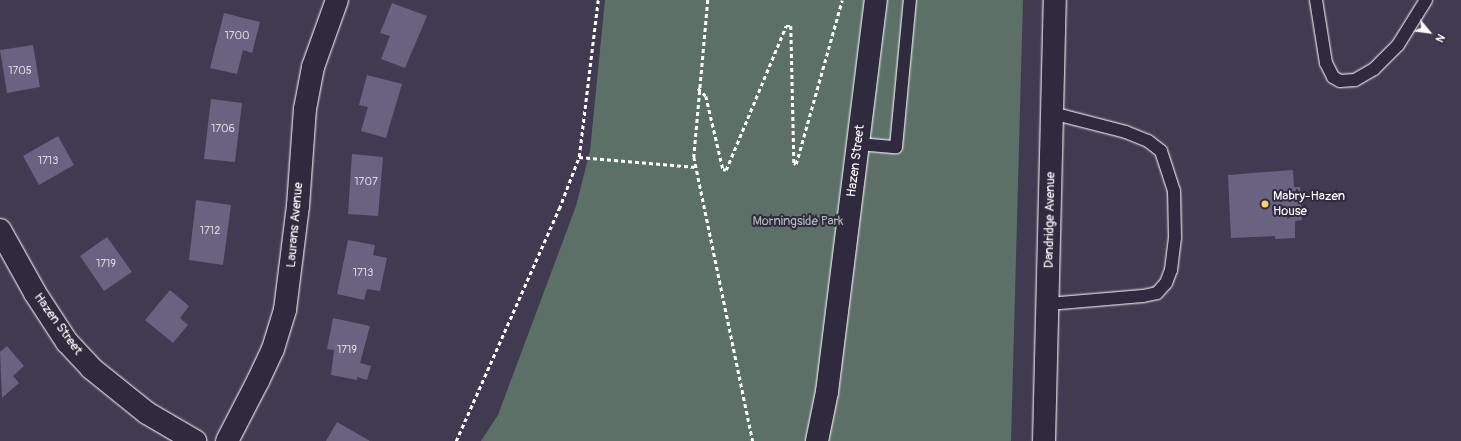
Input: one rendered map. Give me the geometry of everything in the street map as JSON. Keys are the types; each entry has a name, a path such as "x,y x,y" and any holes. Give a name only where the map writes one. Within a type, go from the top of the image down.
{"street":[{"name":"Laurans Avenue","path":"227,441 261,376 284,310 298,206 305,109 313,67 337,0"},
{"name":"Hazen Street","path":"817,441 827,392 876,0"},
{"name":"Dandridge Avenue","path":"1044,441 1055,0"},
{"name":"Hazen Street","path":"0,230 67,342 91,368 147,413 195,441"}],"lane":[{"path":"858,144 896,147 910,0"},
{"path":"1316,0 1326,63 1333,77 1340,81 1355,80 1374,69 1398,45 1426,0"},
{"path":"1048,304 1143,296 1157,293 1166,283 1171,270 1175,238 1174,191 1161,151 1148,141 1126,132 1052,113"}],"path":[{"path":"456,441 556,216 579,157 598,0"},
{"path":"708,0 694,134 696,167 753,441"},
{"path":"698,88 706,96 723,169 726,170 786,26 791,26 794,163 796,164 842,0"},
{"path":"579,157 696,167"}],"green space":[{"name":"Morningside Park","path":"605,0 1023,0 1011,441 481,441 498,415 576,206 590,151"}],"building":[{"path":"392,3 427,16 405,68 381,59 390,36 380,33"},
{"path":"224,13 260,22 252,53 243,50 237,74 210,68"},
{"path":"33,45 40,87 7,93 0,50"},
{"path":"367,75 402,84 386,138 361,131 368,107 359,105"},
{"path":"211,99 242,103 235,162 204,159"},
{"path":"58,136 74,165 39,185 23,156"},
{"path":"352,154 383,157 378,216 348,214"},
{"name":"Mabry-Hazen House","path":"1293,170 1294,187 1300,187 1302,220 1295,221 1295,238 1275,239 1275,236 1231,238 1228,175"},
{"path":"196,200 231,205 223,265 189,260"},
{"path":"107,237 132,272 104,291 80,256"},
{"path":"348,240 375,245 373,255 387,258 380,291 367,289 364,300 337,294"},
{"path":"170,290 189,306 180,318 188,325 173,343 145,320"},
{"path":"333,318 370,326 360,363 371,366 367,380 357,377 357,380 331,375 334,350 327,349"},
{"path":"7,346 24,366 13,376 19,383 2,398 0,352"},
{"path":"337,422 370,441 326,441"}],"place":[{"name":"Mabry-Hazen House","path":"1265,204"}]}
